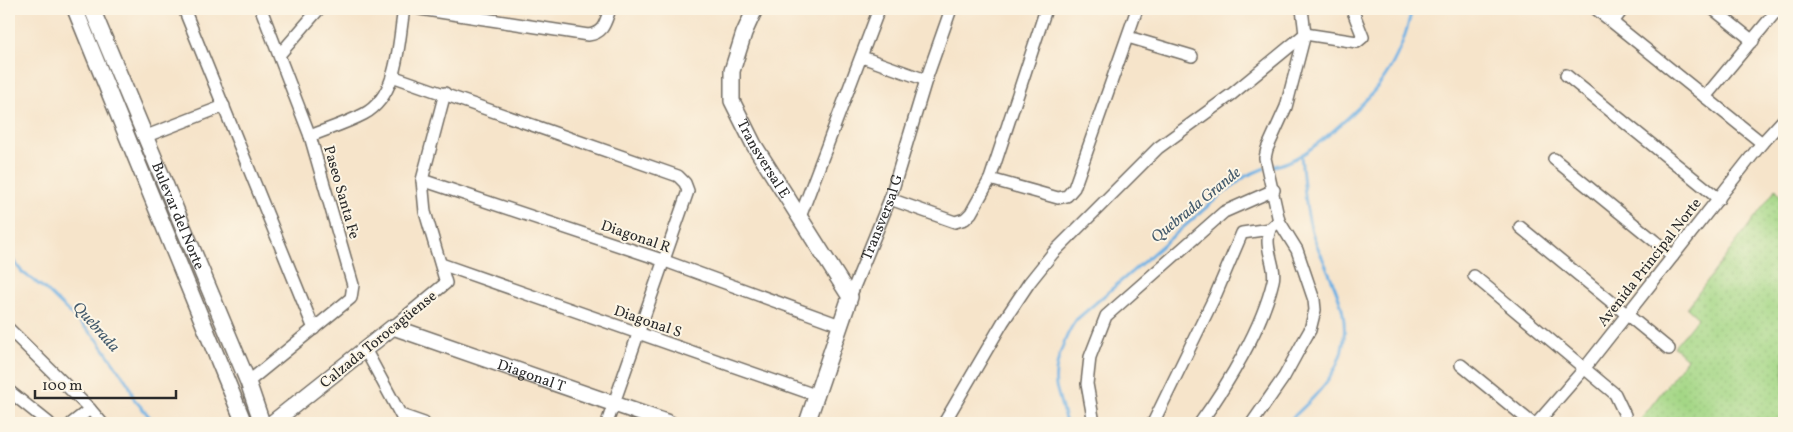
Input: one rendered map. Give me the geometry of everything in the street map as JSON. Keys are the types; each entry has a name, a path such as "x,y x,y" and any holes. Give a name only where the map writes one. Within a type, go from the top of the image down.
{"street":[{"name":"Bulevar del Norte","path":"75,9 244,423"},
{"name":"Bulevar del Norte","path":"92,9 248,382 262,423"},
{"path":"184,9 314,329"},
{"path":"261,9 280,54 310,136"},
{"path":"280,54 318,9"},
{"name":"Paseo Santa Fe","path":"248,382 351,298 353,285 310,136 364,114 374,107 386,92 392,76 404,9"},
{"path":"420,9 588,35 598,34 603,28 610,9"},
{"name":"Transversal E","path":"754,9 732,71 732,101 754,145 850,298"},
{"path":"800,217 879,9"},
{"name":"Transversal G","path":"807,423 818,396 850,298 890,199 926,80 951,9"},
{"path":"890,199 955,222 965,219 971,213 990,179 1046,9"},
{"path":"990,179 1058,198 1067,196 1074,188 1137,9"},
{"path":"1200,423 1224,390 1265,309 1274,278 1267,237 1274,225 1274,190 1266,158 1267,149 1286,107 1304,34 1302,9"},
{"path":"944,423 1003,322 1029,283 1053,253 1158,148 1232,94 1304,34 1359,42 1363,37 1352,9"},
{"path":"1596,9 1762,143"},
{"path":"1613,22 1623,9"},
{"path":"1713,9 1753,40"},
{"path":"1705,97 1778,9"},
{"path":"1128,36 1192,56"},
{"path":"862,56 926,80"},
{"path":"1566,75 1719,199"},
{"path":"392,76 678,176 685,183 688,191 608,423"},
{"name":"Calzada Torocagüense","path":"272,423 446,284 425,212 422,180 445,93"},
{"path":"144,137 224,106"},
{"name":"Avenida Principal Norte","path":"1537,423 1584,369 1762,143 1784,119"},
{"path":"1554,159 1673,256"},
{"name":"Diagonal R","path":"422,180 665,261 840,325"},
{"path":"1094,423 1087,384 1090,356 1106,316 1224,212 1274,190"},
{"path":"1153,423 1216,294 1242,233 1274,225"},
{"path":"1252,423 1284,377 1314,319 1315,310 1314,300 1297,250 1274,225"},
{"path":"1520,227 1669,349"},
{"name":"Diagonal S","path":"441,264 818,396"},
{"path":"446,284 468,273"},
{"path":"1474,276 1616,394 1625,416 1625,423"},
{"name":"Diagonal T","path":"393,328 669,423"},
{"path":"9,329 102,423"},
{"path":"365,349 403,419 424,423"},
{"path":"1461,365 1532,423"},
{"path":"9,391 49,423"},
{"path":"72,423 90,409"}],"green space":[{"path":"1776,189 1784,202 1784,423 1638,423 1687,359 1674,347 1698,318 1687,308"}],"waterway":[{"name":"Quebrada Grande","path":"1271,167 1289,162 1312,148 1348,117 1374,91 1393,64 1407,30 1412,9"},
{"path":"1287,423 1311,400 1331,376 1343,348 1345,332 1341,305 1310,226 1301,156"},
{"name":"Quebrada Grande","path":"1066,423 1056,386 1056,370 1064,343 1076,320 1216,199 1246,176 1265,168"},
{"name":"Quebrada","path":"9,255 22,272 45,289 97,339 129,385 134,399 155,423"}]}
